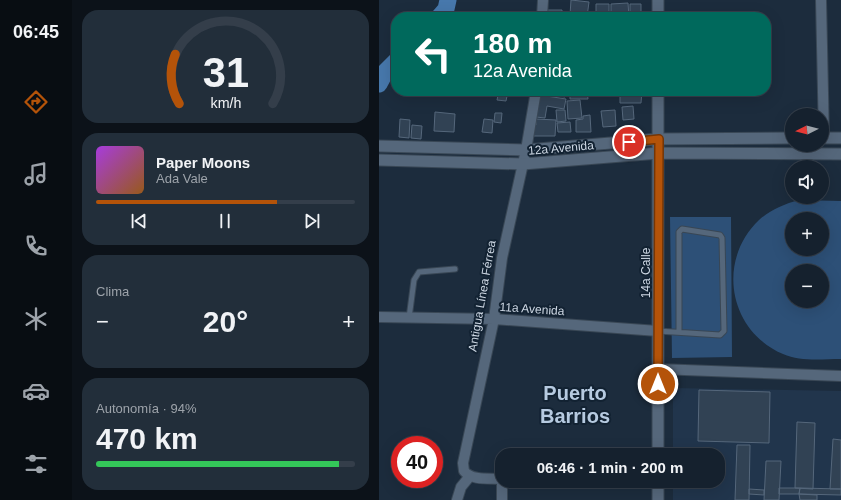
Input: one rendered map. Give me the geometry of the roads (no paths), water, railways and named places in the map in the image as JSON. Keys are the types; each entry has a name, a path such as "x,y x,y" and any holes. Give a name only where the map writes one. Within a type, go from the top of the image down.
{"main road":[{"path":"658,0 658,12"},
{"name":"14a Calle","path":"658,96 658,448"},
{"name":"12a Avenida","path":"380,146 526,150 659,139 785,138"},
{"path":"829,138 841,138"},
{"name":"12a Avenida","path":"381,160 523,164 659,153 841,154"},
{"path":"658,488 658,500"}],"street":[{"path":"542,12 543,0"},
{"path":"821,0 823,108"},
{"name":"Antigua Línea Férrea","path":"470,476 464,471 464,459 494,319 502,258 526,150 535,96"},
{"name":"11a Avenida","path":"379,317 494,319 659,331"},
{"path":"658,369 841,376"},
{"path":"457,500 461,487 470,476 495,479"},
{"path":"502,488 502,500"}],"lane":[{"path":"659,331 720,335 724,331 722,238 720,235 682,230 679,232 679,332"},
{"path":"409,318 414,280 419,272 455,269"}],"waterway":[{"path":"443,12 446,9 448,0"},
{"path":"379,84 386,71 391,66"}],"district":[{"name":"Puerto Barrios","path":"575,404"}]}
